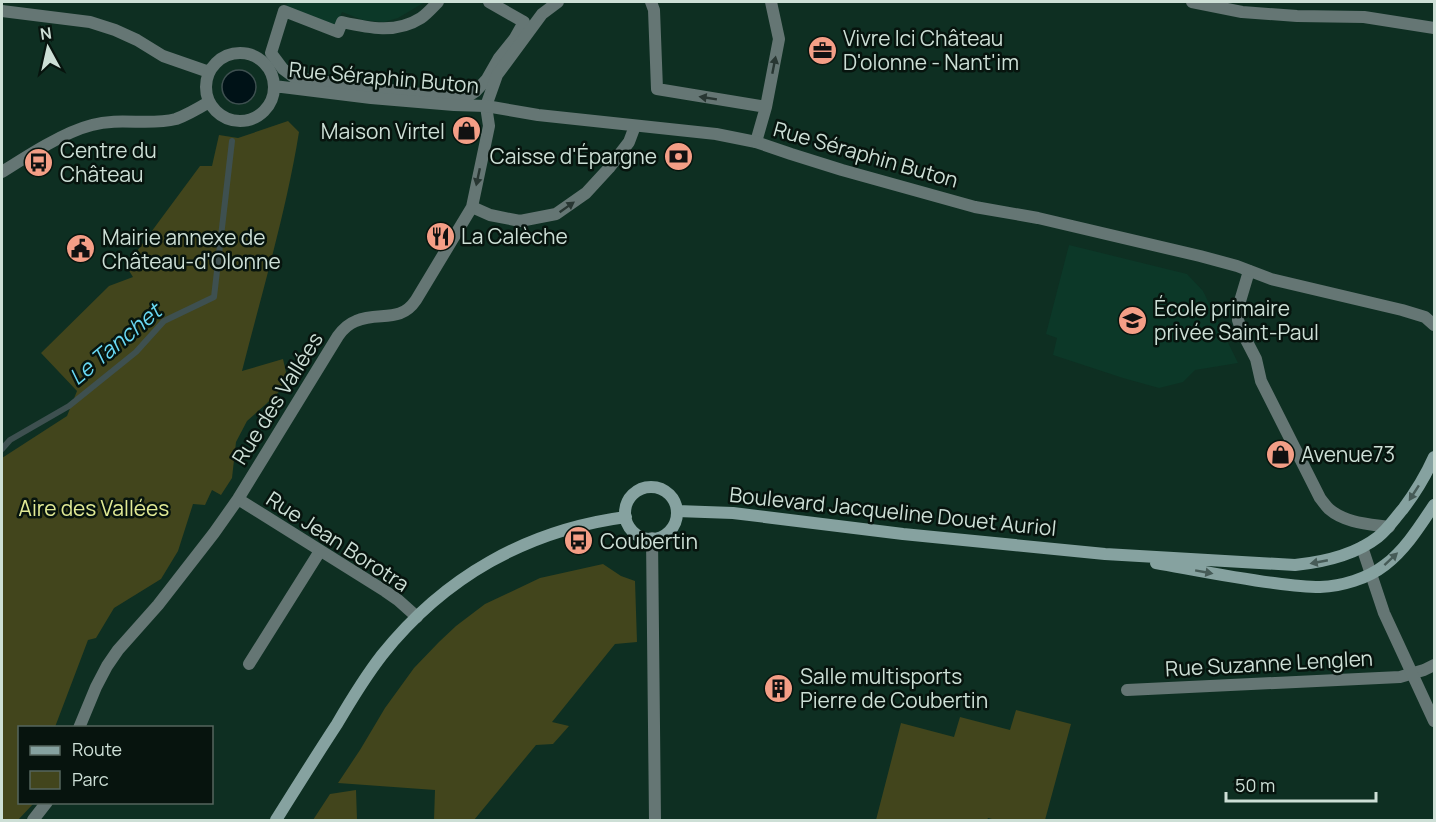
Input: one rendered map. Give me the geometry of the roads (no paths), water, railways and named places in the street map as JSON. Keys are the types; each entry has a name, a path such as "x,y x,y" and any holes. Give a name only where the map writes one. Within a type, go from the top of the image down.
{"main road":[{"name":"Boulevard Jacqueline Douet Auriol","path":"677,511 733,513 903,534 1105,554 1295,565 1336,558 1378,537 1389,527 1415,492 1434,457"},
{"path":"650,487 665,491 671,496 677,511 673,527 660,537 652,538 638,535 632,530 626,516 629,500 642,489 650,487"},
{"name":"Boulevard Jacqueline Douet Auriol","path":"1105,554 1250,580 1320,587 1342,584 1371,574 1384,566 1410,539 1434,506"},
{"path":"276,820 366,677 397,637 438,598 505,553 540,537 570,527 626,516"}],"street":[{"path":"438,2 422,18 398,29 363,27 342,22 338,32 284,11 271,53 295,78 445,97 467,97 487,79 524,22 489,2"},
{"path":"486,106 497,75 542,15 558,2"},
{"path":"651,2 654,10 657,89 766,107"},
{"path":"756,142 766,107 779,39 771,2"},
{"path":"1192,2 1242,12 1296,16 1365,17 1434,28"},
{"path":"2,11 90,22 137,40 163,56 209,72"},
{"path":"236,54 247,54 258,58 272,75 274,86 267,108 258,116 248,120 236,121 225,118 209,102 206,92 209,72 216,63 236,54"},
{"name":"Rue Séraphin Buton","path":"274,86 371,98 486,106 538,115 716,134 756,142 842,170 975,207 1038,218 1237,266 1271,279 1417,314 1425,317 1434,325"},
{"path":"2,172 69,134 92,125 170,120 209,102"},
{"name":"Rue des Vallées","path":"81,726 96,687 113,658 188,568 237,499 338,336 346,326 357,320 403,313 411,309 472,207 489,126 486,106"},
{"path":"472,207 490,215 520,221 556,214 586,193 609,168 629,142 635,126"},
{"path":"1249,271 1238,308 1238,320 1256,359 1261,381 1320,498 1329,509 1354,522 1389,527"},
{"name":"Rue Jean Borotra","path":"237,499 385,591 417,617"},
{"path":"652,538 655,820"},
{"path":"1362,547 1384,613 1434,721"},
{"path":"249,664 320,551"},
{"name":"Rue Suzanne Lenglen","path":"1127,690 1400,677 1434,665"},
{"path":"33,820 45,804"}],"waterway":[{"name":"Le Tanchet","path":"2,449 10,440 69,406 136,352 164,321 214,297 232,141"}],"place":[{"name":"Vivre Ici Château D'olonne - Nant'im","path":"822,50"},
{"name":"Maison Virtel","path":"466,131"},
{"name":"Caisse d'Épargne","path":"678,156"},
{"name":"Centre du Château","path":"39,162"},
{"name":"La Calèche","path":"440,236"},
{"name":"Mairie annexe de Château-d'Olonne","path":"81,249"},
{"name":"École primaire privée Saint-Paul","path":"1133,320"},
{"name":"Avenue73","path":"1280,454"},
{"name":"Coubertin","path":"579,541"},
{"name":"Salle multisports Pierre de Coubertin","path":"779,688"}],"park label":[{"name":"Aire des Vallées","path":"94,508"}]}
